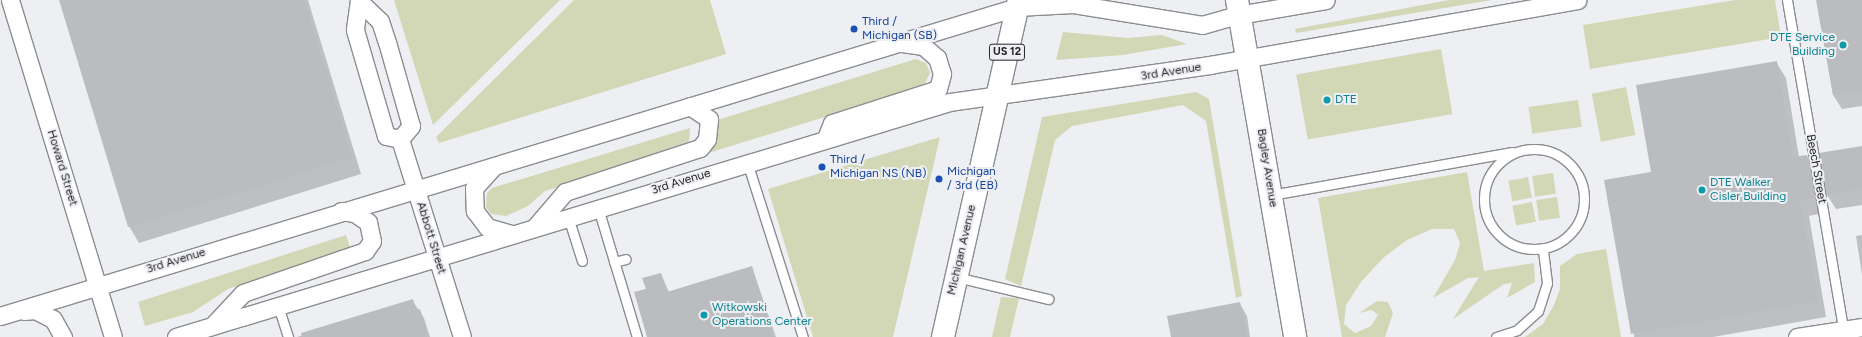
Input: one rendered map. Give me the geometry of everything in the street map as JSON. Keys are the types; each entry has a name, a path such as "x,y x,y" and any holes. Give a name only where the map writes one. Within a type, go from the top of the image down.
{"main road":[{"name":"Michigan Avenue","path":"943,337 1018,4"},
{"name":"Bagley Avenue","path":"1237,7 1295,337"}],"street":[{"name":"Howard Street","path":"10,0 113,337"},
{"name":"3rd Avenue","path":"6,314 416,188 895,44 1018,4 1073,4 1190,25 1202,25 1237,7 1326,0"},
{"path":"1504,0 1517,11"},
{"name":"3rd Avenue","path":"176,337 826,138 950,102 997,97 1247,58 1577,0"},
{"path":"359,1 380,21 387,42 411,126 400,139 386,136 354,30 359,1"},
{"name":"3rd Avenue","path":"826,138 832,123 938,89 940,66 931,51 914,43 895,44"},
{"name":"3rd Avenue","path":"535,227 564,192 700,148 707,139 709,119 690,106"},
{"name":"Abbott Street","path":"400,139 462,337"},
{"path":"496,164 474,188 475,212 487,227 514,234"},
{"name":"3rd Avenue","path":"212,326 243,293 366,251 372,241 368,222 354,213 341,211"},
{"name":"3rd Avenue","path":"6,314 35,310 45,314 59,326 63,337"},
{"path":"1797,337 1844,334 1862,327"}],"lane":[{"name":"Beech Street","path":"1787,0 1844,334"},
{"path":"1271,195 1525,150 1540,150 1561,157 1577,173 1583,186 1583,209 1578,223 1564,240 1544,248 1527,249 1508,242 1493,228 1486,213 1486,188 1492,173 1503,160 1525,150"},
{"path":"747,162 803,337"},
{"path":"598,208 637,337"},
{"path":"568,217 582,261"},
{"path":"1496,337 1517,330 1538,311 1547,283 1544,248"},
{"path":"614,262 626,259"},
{"path":"956,277 1048,298"},
{"path":"278,306 288,337"}],"green space":[{"path":"394,0 560,0 433,125"},
{"path":"574,0 710,0 726,54 439,143 436,137"},
{"path":"1449,0 1492,0 1296,33 1295,29"},
{"path":"1735,0 1775,0 1781,37 1590,69 1583,25"},
{"path":"1063,32 1128,38 1162,35 1187,44 1123,55 1056,60"},
{"path":"1441,49 1452,114 1308,140 1296,75"},
{"path":"916,59 926,63 930,73 924,85 918,88 699,156 714,143 717,120"},
{"path":"1626,87 1635,135 1601,142 1592,94"},
{"path":"1196,92 1209,99 1242,296 1236,298 1206,121 1183,105 1072,126 1055,140 1021,286 1005,279 1042,117"},
{"path":"1578,100 1582,127 1532,134 1528,107"},
{"path":"690,128 689,141 674,151 545,191 528,206 506,216 491,214 486,207 487,193 492,188"},
{"path":"940,137 893,337 813,337 768,189"},
{"path":"1467,172 1484,271 1534,263 1535,282 1507,298 1512,283 1504,284 1453,319 1479,277 1468,278 1433,298 1455,260 1460,243 1454,229 1432,229 1407,240 1383,258 1361,282 1346,305 1344,324 1355,333 1371,326 1378,315 1372,310 1359,313 1377,301 1388,302 1393,313 1385,337 1342,337 1318,198"},
{"path":"1553,173 1556,194 1535,197 1532,176"},
{"path":"1528,177 1532,198 1512,201 1508,181"},
{"path":"1557,197 1560,218 1539,221 1536,200"},
{"path":"1532,202 1536,222 1516,225 1512,206"},
{"path":"346,235 351,250 228,289 193,312 145,326 138,302"},
{"path":"1606,249 1621,337 1525,337 1543,324 1554,305 1560,289 1560,266 1577,254"},
{"path":"1001,297 1019,298 1010,337 992,337"}],"building":[{"path":"59,0 304,0 352,157 128,227"},
{"name":"DTE Service Building","path":"1816,0 1862,0 1862,90 1833,95"},
{"name":"DTE Walker Cisler Building","path":"1777,61 1793,157 1807,155 1815,197 1800,200 1818,301 1631,334 1604,180 1651,172 1636,85"},
{"path":"1862,146 1862,189 1826,195 1819,153"},
{"name":"Witkowski Operations Center","path":"752,266 773,337 647,337 634,292 646,289 642,278 661,273 667,292"},
{"path":"413,299 416,310 420,309 427,332 424,337 302,337 301,333"},
{"path":"1240,302 1247,337 1171,337 1167,316"}],"place":[{"name":"Third / Michigan (SB)","path":"854,29"},
{"name":"DTE Service Building","path":"1843,45"},
{"name":"DTE","path":"1327,100"},
{"name":"Third / Michigan NS (NB)","path":"822,167"},
{"name":"Michigan / 3rd (EB)","path":"939,179"},
{"name":"DTE Walker Cisler Building","path":"1702,190"},
{"name":"Witkowski Operations Center","path":"704,315"}]}
